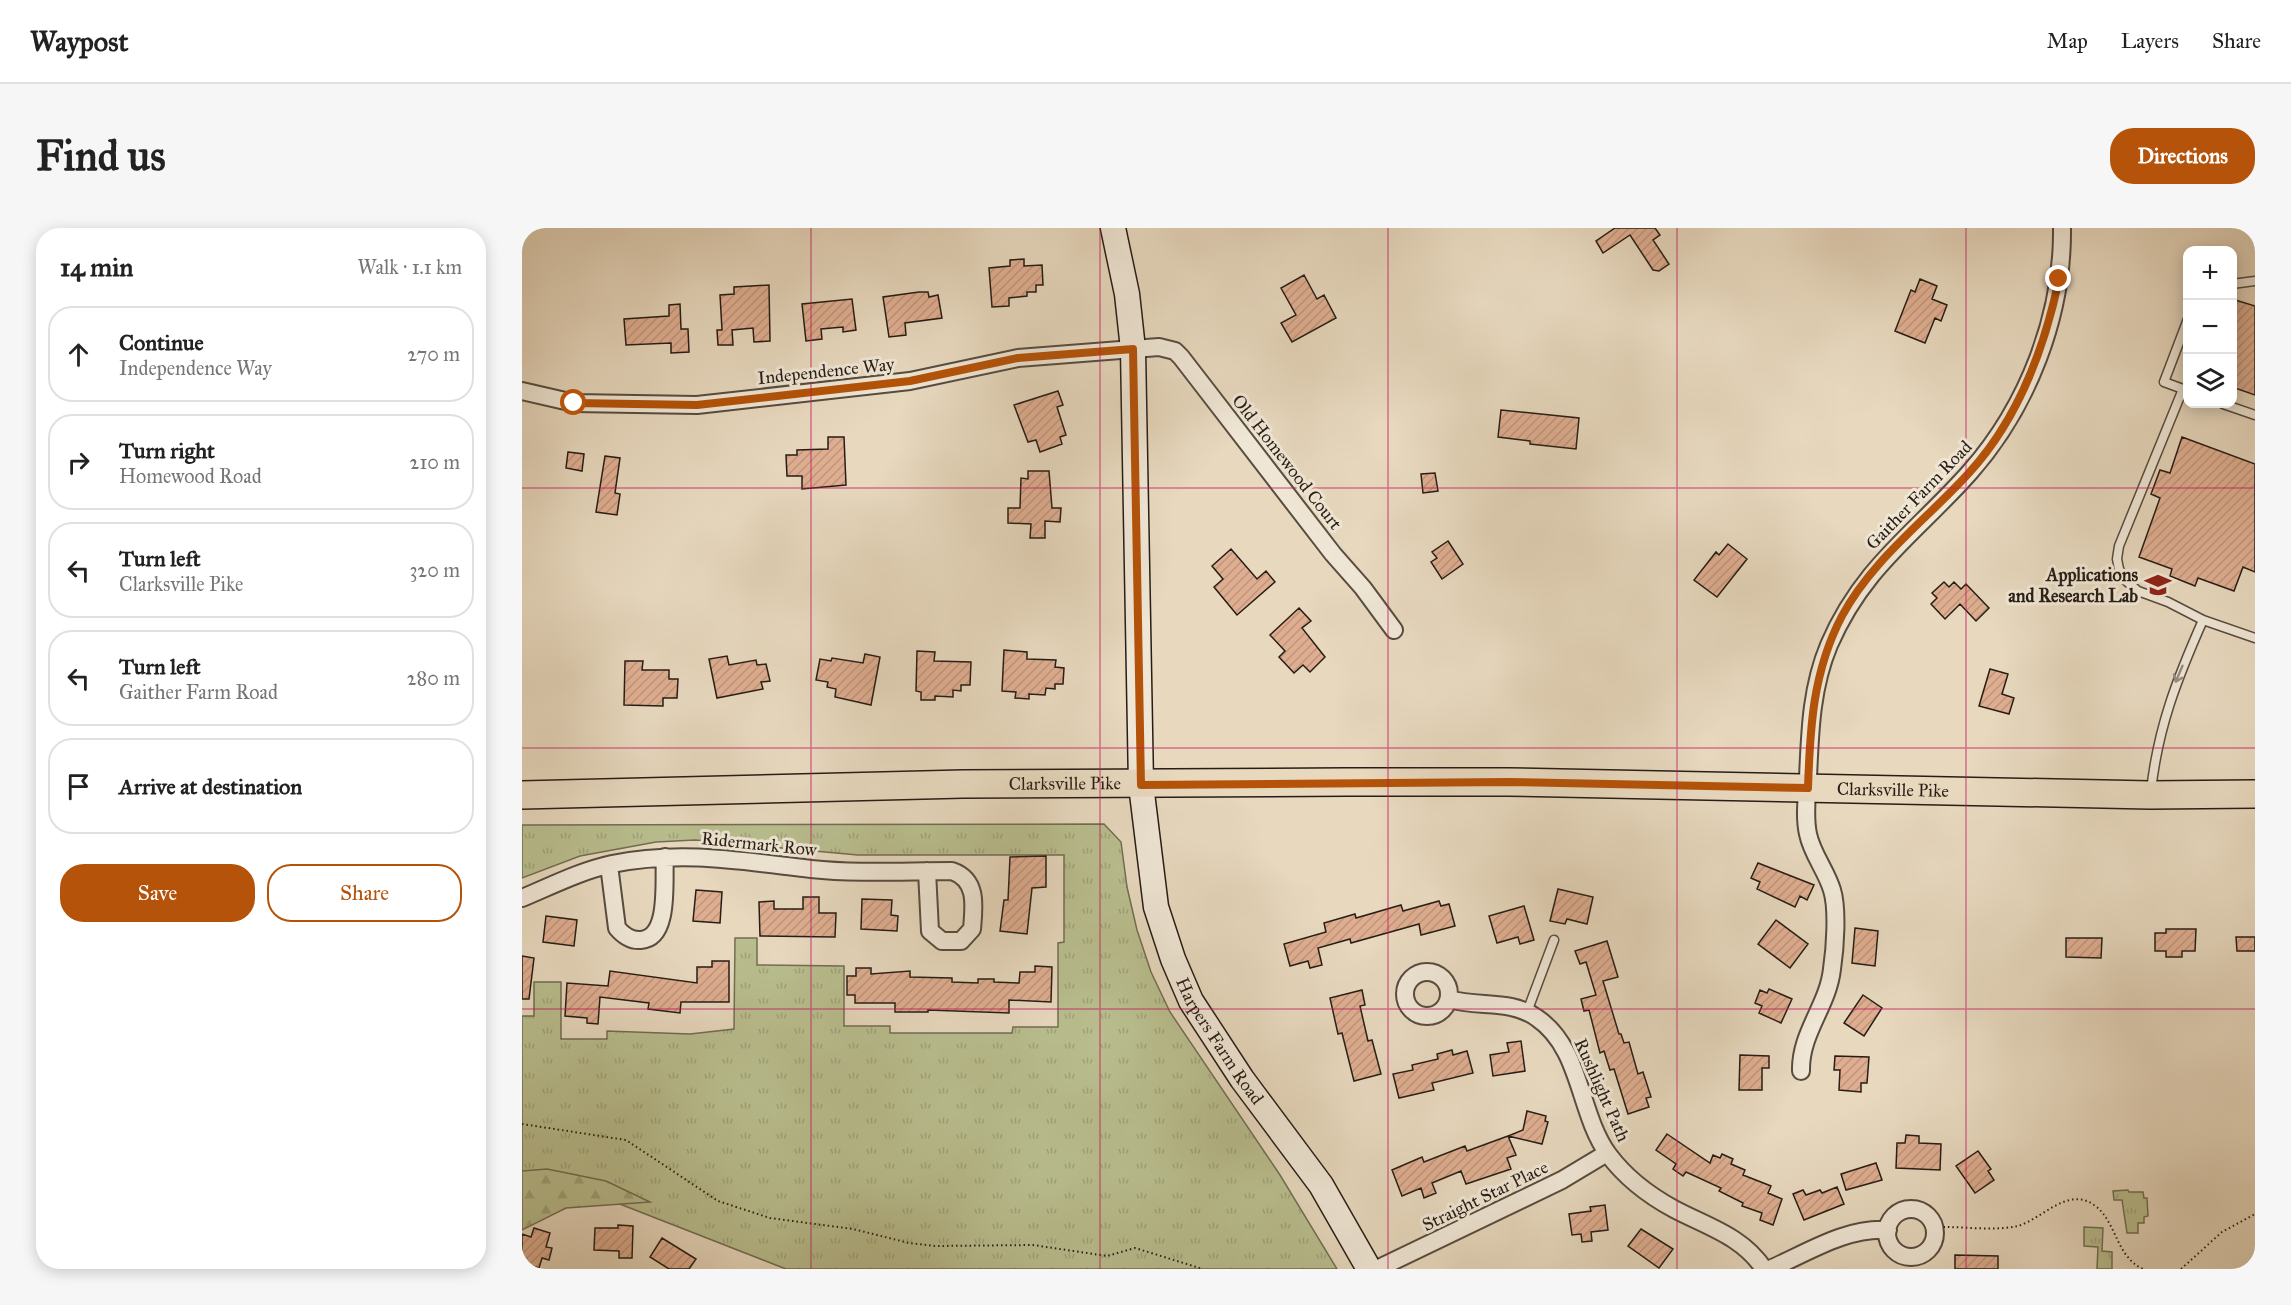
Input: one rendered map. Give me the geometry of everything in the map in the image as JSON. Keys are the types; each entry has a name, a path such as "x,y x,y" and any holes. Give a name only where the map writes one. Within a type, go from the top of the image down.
{"main road":[{"name":"Clarksville Pike","path":"522,795 963,784 1508,782 2150,795 2255,794"}],"street":[{"name":"Harpers Farm Road","path":"1113,228 1126,294 1133,349 1141,785 1156,908 1173,959 1191,1001 1242,1079 1321,1185 1369,1269"},
{"name":"Gaither Farm Road","path":"1801,1071 1803,1046 1833,969 1833,892 1808,835 1806,816 1812,705 1817,677 1842,616 1863,584 1887,554 1968,474 1992,445 2011,416 2027,384 2052,312 2059,279 2062,228"},
{"name":"Old Homewood Court","path":"1133,349 1168,348 1181,357 1333,554 1364,588 1394,630"},
{"name":"Independence Way","path":"522,391 574,403 697,405 910,381 1018,358 1133,349"},
{"name":"Ridermark Row","path":"522,897 576,875 609,865 665,857 724,857 841,871 927,871"},
{"path":"609,865 617,928 629,938 641,940 651,937 663,918 665,857"},
{"name":"Rushlight Path","path":"1449,999 1467,1005 1508,1005 1527,1012 1551,1029 1564,1047 1607,1153 1639,1186 1656,1199 1732,1236 1745,1245 1764,1269"},
{"name":"Straight Star Place","path":"1377,1269 1562,1180 1607,1153"},
{"path":"1908,1209 1926,1214 1935,1230 1931,1247 1924,1254 1909,1257 1898,1253 1891,1246 1888,1230 1893,1218 1908,1209"},
{"path":"1770,1269 1852,1233 1870,1229 1888,1230"}],"lane":[{"path":"2237,283 2255,281"},
{"path":"2183,330 2164,382 2183,389"},
{"path":"2183,395 2119,546 2117,559 2125,580 2138,591 2168,602 2203,620 2255,638"},
{"path":"2235,408 2255,415"},
{"path":"2150,795 2155,750 2164,715 2203,620"},
{"path":"1527,1012 1554,940"}],"path":[{"path":"522,1124 626,1140 718,1201 770,1218 853,1229 909,1243 935,1246 1023,1244 1107,1256 1135,1248 1203,1269"},
{"path":"1935,1230 1944,1227 2008,1228 2021,1225 2064,1201 2083,1200 2093,1203 2102,1212 2123,1253 2132,1264 2143,1269"},
{"path":"2181,1269 2222,1232 2255,1214"}],"green space":[{"path":"1104,824 1121,842 1127,887 1137,930 1151,972 1170,1012 1280,1175 1337,1269 786,1269 584,1190 522,1185 522,1016 534,1016 534,982 561,982 561,1039 607,1039 607,1031 690,1034 734,1029 735,938 757,938 757,965 844,966 844,1026 890,1026 890,1033 1012,1033 1013,1027 1058,1027 1058,943 1064,942 1064,855 858,855 695,840 656,842 580,856 522,878 522,825"},
{"path":"547,1169 606,1181 650,1202 566,1208 522,1230 522,1171"},
{"path":"2128,1190 2129,1192 2143,1192 2144,1198 2147,1198 2148,1216 2144,1217 2144,1223 2138,1223 2138,1233 2127,1233 2122,1200 2114,1200 2113,1191"},
{"path":"2084,1227 2103,1228 2102,1251 2112,1252 2112,1269 2097,1269 2098,1247 2084,1246"}],"building":[{"path":"1615,228 1655,228 1660,235 1653,240 1669,264 1659,271 1653,270 1630,235 1603,253 1596,241"},
{"path":"1024,259 1024,266 1042,265 1043,285 1036,285 1036,292 1027,292 1027,296 1009,298 1009,306 992,307 989,268 1010,266 1010,260"},
{"path":"1304,275 1317,299 1324,295 1336,318 1292,342 1281,323 1296,315 1281,288"},
{"path":"1920,279 1937,286 1932,299 1947,305 1941,321 1935,318 1925,343 1895,331 1911,290 1915,292"},
{"path":"769,285 770,341 754,342 753,328 732,330 733,345 718,345 717,330 722,330 720,295 734,294 734,287"},
{"path":"928,292 929,297 938,295 942,318 905,323 906,335 889,337 883,297"},
{"path":"852,299 856,330 843,332 843,327 821,329 822,339 806,341 802,304"},
{"path":"2237,301 2255,306 2255,395 2237,389"},
{"path":"680,304 681,329 688,329 689,352 671,353 671,343 626,345 624,319 669,316 669,305"},
{"path":"1058,391 1063,405 1057,407 1066,435 1060,437 1062,444 1040,452 1036,440 1028,442 1014,405"},
{"path":"1501,410 1579,418 1576,449 1530,444 1530,441 1498,437"},
{"path":"828,437 844,437 846,485 802,489 802,476 787,476 786,455 797,455 797,450 828,449"},
{"path":"2182,437 2255,464 2255,572 2243,567 2234,591 2198,578 2195,586 2170,576 2172,569 2139,557 2160,498 2151,494 2160,470 2170,473"},
{"path":"568,452 584,454 582,471 566,468"},
{"path":"605,456 620,458 615,493 620,494 617,515 596,512"},
{"path":"1028,471 1049,471 1052,508 1061,508 1060,522 1045,521 1045,538 1030,538 1031,524 1008,523 1008,508 1020,508 1021,478 1028,479"},
{"path":"1435,473 1438,491 1423,493 1421,474"},
{"path":"1448,541 1463,564 1442,579 1431,562 1437,558 1432,552"},
{"path":"1728,544 1747,559 1717,597 1694,580 1716,552 1719,555"},
{"path":"1231,549 1257,579 1266,571 1275,582 1237,615 1214,587 1223,579 1212,566"},
{"path":"1944,582 1949,587 1954,582 1961,589 1966,584 1989,608 1976,621 1960,604 1945,619 1931,604 1937,598 1932,593"},
{"path":"1299,608 1311,621 1302,628 1325,657 1310,672 1303,665 1294,673 1279,657 1285,651 1270,635"},
{"path":"1004,650 1027,652 1027,659 1056,660 1055,667 1064,668 1063,684 1055,684 1055,689 1046,688 1045,695 1029,694 1029,699 1015,698 1016,692 1002,691"},
{"path":"917,651 935,652 934,661 971,662 970,685 961,685 961,691 953,690 953,697 935,696 935,700 921,700 921,692 916,691"},
{"path":"865,654 880,657 871,705 835,697 836,689 827,687 828,682 816,680 820,659 831,661 832,658 863,663"},
{"path":"727,656 729,665 756,660 757,665 766,664 770,681 761,682 763,689 717,698 709,659"},
{"path":"625,661 643,661 642,670 669,670 669,679 678,679 677,698 663,698 663,706 624,705"},
{"path":"1990,669 2008,674 2002,694 2014,698 2009,714 1979,706"},
{"path":"1046,856 1046,887 1032,888 1027,934 1000,931 1004,900 1008,900 1010,857"},
{"path":"1758,863 1814,885 1807,900 1800,896 1795,907 1757,889 1760,882 1751,878"},
{"path":"1558,889 1593,897 1587,924 1567,919 1565,924 1550,921"},
{"path":"696,890 722,892 720,923 693,921"},
{"path":"803,897 819,897 819,913 836,913 835,937 760,936 759,902 774,901 774,909 803,909"},
{"path":"862,899 892,900 891,915 898,916 897,931 861,929"},
{"path":"1439,901 1441,906 1449,904 1455,926 1421,935 1419,924 1351,943 1350,939 1318,948 1322,965 1310,968 1308,961 1290,966 1284,944 1326,932 1324,923 1355,914 1356,918 1401,905 1403,911"},
{"path":"1524,906 1534,940 1520,944 1518,937 1497,943 1489,916"},
{"path":"546,916 577,920 574,946 543,942"},
{"path":"1776,920 1808,944 1790,968 1758,944"},
{"path":"1855,928 1878,931 1875,966 1852,963"},
{"path":"2166,929 2196,929 2195,951 2182,951 2182,957 2166,957 2166,951 2155,951 2155,933 2166,933"},
{"path":"2236,937 2255,937 2255,951 2237,951"},
{"path":"2066,938 2102,938 2101,958 2066,957"},
{"path":"1607,941 1618,977 1603,981 1619,1034 1624,1043 1629,1042 1638,1074 1643,1072 1651,1097 1646,1098 1649,1107 1628,1114 1614,1069 1610,1070 1604,1051 1600,1053 1589,1010 1584,1011 1581,999 1596,995 1586,962 1580,964 1575,951"},
{"path":"522,956 534,958 529,999 522,999"},
{"path":"712,961 729,961 729,1002 681,1002 680,1013 648,1009 649,1003 600,997 598,1024 587,1023 587,1018 565,1016 567,983 608,986 610,971 697,983 697,967 712,967"},
{"path":"1035,966 1052,967 1051,1002 1009,1000 1009,1013 928,1010 928,1012 895,1012 895,1003 855,1003 855,995 847,995 847,976 856,976 856,968 871,968 871,974 910,971 910,977 952,978 952,982 978,983 978,979 994,979 994,982 1019,983 1020,972 1035,972"},
{"path":"1769,989 1792,999 1781,1023 1759,1013 1762,1006 1755,1003 1760,990 1767,993"},
{"path":"1362,990 1365,1005 1360,1006 1368,1041 1372,1040 1381,1074 1354,1081 1342,1033 1338,1034 1330,998"},
{"path":"1863,995 1882,1008 1864,1036 1844,1023"},
{"path":"1521,1041 1525,1071 1493,1076 1490,1055 1509,1052 1507,1043"},
{"path":"1452,1050 1453,1055 1467,1051 1473,1073 1432,1083 1434,1090 1399,1098 1393,1074 1413,1070 1412,1065 1438,1059 1437,1054"},
{"path":"1740,1055 1769,1056 1769,1068 1762,1068 1762,1090 1739,1090"},
{"path":"1835,1056 1869,1057 1867,1083 1861,1083 1861,1092 1839,1090 1840,1070 1834,1070"},
{"path":"1527,1111 1546,1116 1545,1121 1548,1122 1542,1144 1508,1136 1523,1130"},
{"path":"1667,1134 1710,1163 1713,1155 1720,1158 1722,1154 1733,1159 1731,1164 1745,1170 1743,1175 1771,1186 1768,1193 1782,1199 1773,1225 1760,1220 1762,1213 1742,1206 1743,1203 1719,1191 1721,1188 1686,1172 1683,1176 1673,1169 1676,1164 1656,1150"},
{"path":"1906,1135 1919,1136 1919,1143 1941,1144 1940,1170 1896,1168 1897,1143 1905,1143"},
{"path":"1508,1136 1516,1155 1507,1158 1511,1169 1466,1184 1461,1171 1432,1183 1436,1193 1424,1198 1421,1188 1402,1196 1392,1170 1422,1157 1424,1162 1465,1146 1467,1151"},
{"path":"1978,1151 1991,1169 1988,1171 1994,1180 1975,1193 1956,1166"},
{"path":"1876,1163 1882,1180 1846,1190 1841,1174"},
{"path":"1837,1187 1844,1204 1804,1220 1793,1194 1803,1190 1806,1195 1820,1190 1822,1193"},
{"path":"1605,1205 1608,1230 1591,1232 1592,1241 1582,1242 1581,1234 1572,1235 1569,1214 1591,1211 1590,1207"},
{"path":"618,1225 633,1226 632,1258 619,1258 619,1251 594,1250 595,1228 618,1228"},
{"path":"534,1228 550,1233 546,1247 552,1248 549,1260 542,1258 539,1268 522,1263 522,1234 531,1237"},
{"path":"1641,1229 1673,1249 1659,1268 1628,1246"},
{"path":"662,1238 696,1259 689,1269 669,1269 650,1257"},
{"path":"1955,1255 1998,1256 1998,1269 1955,1269"}],"place":[{"name":"Applications and Research Lab","path":"2158,585"}],"route":[{"path":"574,403 618,406 697,405 910,381 941,376 976,365 1018,358 1133,349 1141,785 1508,782 1808,788 1812,705 1817,677 1842,616 1863,584 1887,554 1968,474 1992,445 2011,416 2041,348 2059,279"}]}
